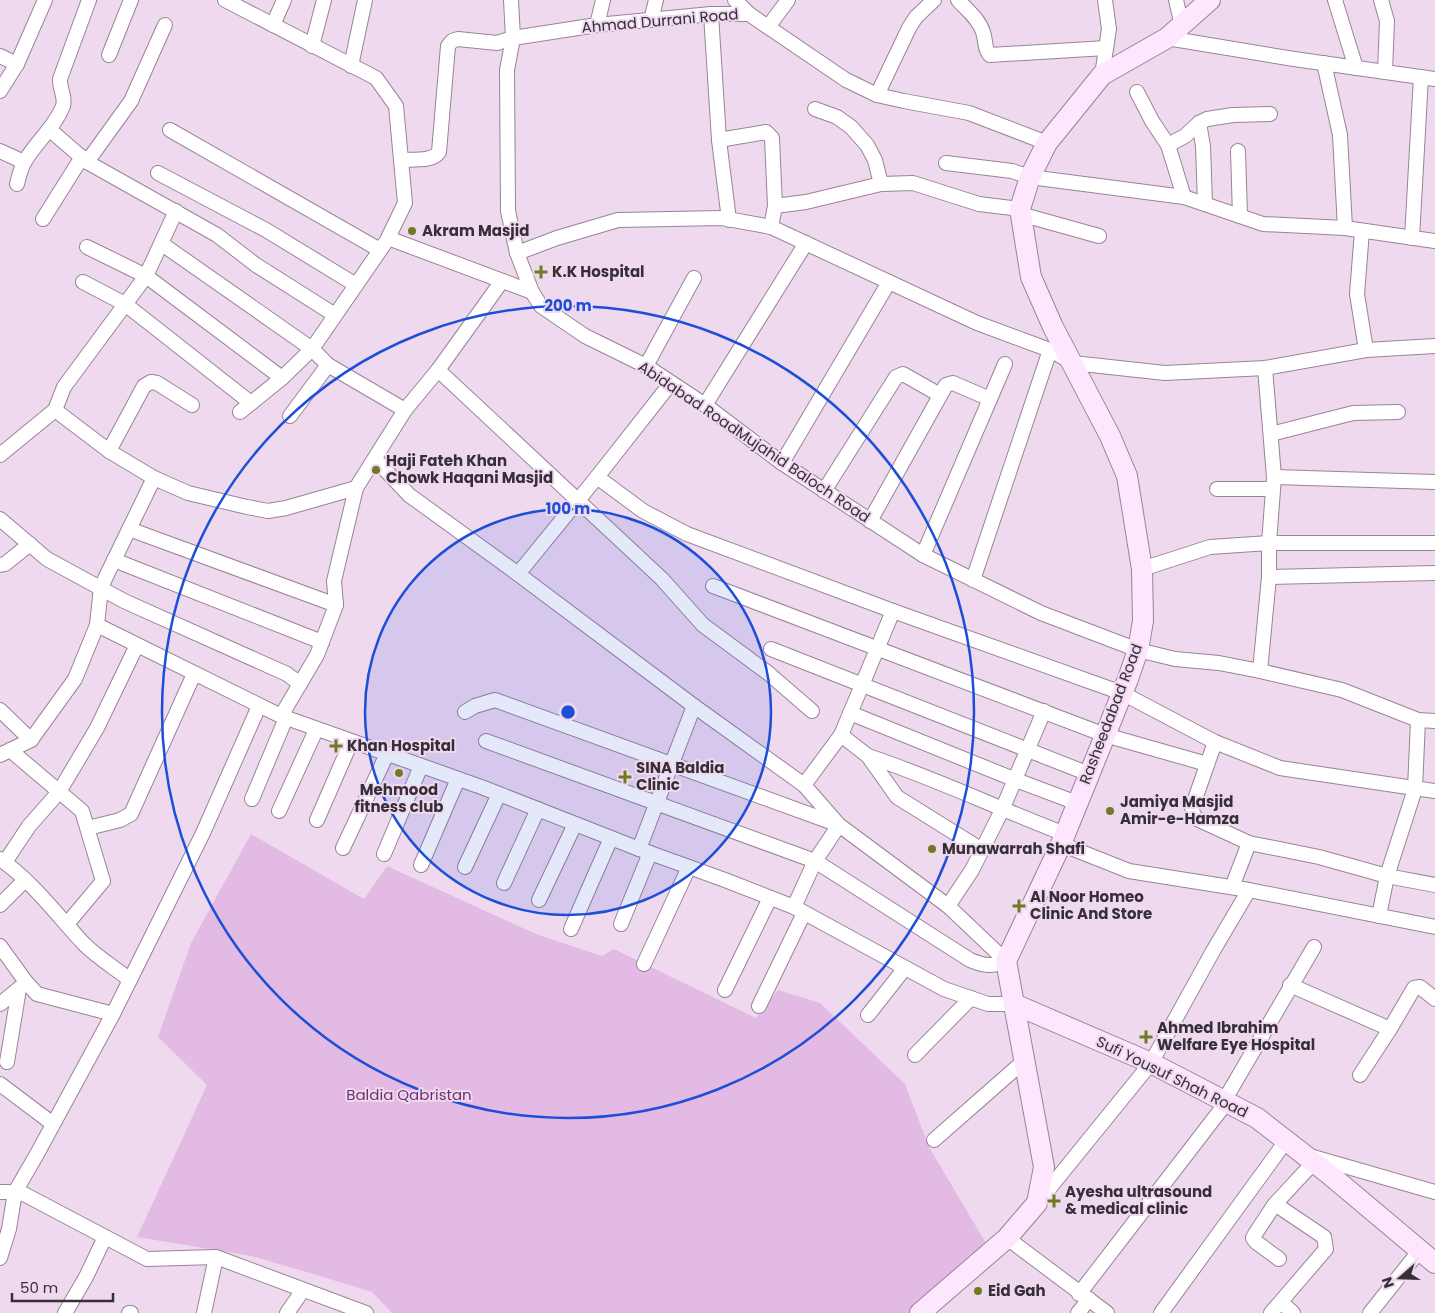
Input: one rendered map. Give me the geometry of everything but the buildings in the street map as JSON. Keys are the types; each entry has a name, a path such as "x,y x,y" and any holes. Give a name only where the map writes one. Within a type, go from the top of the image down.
{"main road":[{"name":"Rasheedabad Road","path":"1006,961 1063,839 1138,650 1143,622 1142,568 1127,476 1110,436 1053,327 1031,277 1020,211 1030,177 1047,143 1102,75 1174,32 1210,0"},
{"path":"920,1313 1007,1238 1037,1203 1044,1167 1006,961"},
{"name":"Sufi Yousuf Shah Road","path":"1014,1004 1151,1063 1258,1118 1435,1263"}],"street":[{"path":"0,91 17,64 45,0"},
{"path":"17,184 24,162 49,129 63,105 64,99 59,84 60,79 90,0"},
{"path":"109,55 131,0"},
{"path":"273,25 284,0"},
{"path":"312,46 324,0"},
{"path":"351,66 365,0"},
{"name":"Abidabad RoadMujahid Baloch Road","path":"511,0 513,38 507,70 508,211 517,253 532,292 541,306 585,336 646,366 671,382 782,463 923,555 1041,613 1138,650 1175,659 1260,671 1342,690 1418,720 1435,721"},
{"path":"597,25 603,0"},
{"path":"651,20 656,0"},
{"path":"735,0 749,14"},
{"path":"768,27 788,0"},
{"path":"876,95 912,22 934,0"},
{"path":"958,0 976,19 983,31 986,52 990,55 1106,48"},
{"path":"1102,75 1109,29 1104,0"},
{"path":"1176,0 1174,32 1324,63 1435,79"},
{"path":"1334,0 1356,68"},
{"path":"1381,0 1387,21 1385,72"},
{"path":"83,282 126,304 245,407 282,378 312,348 384,244 405,203 396,106 376,78 312,46 232,2"},
{"path":"711,14 719,140 729,220"},
{"name":"Ahmad Durrani Road","path":"401,160 431,158 437,156 439,152 448,46 452,41 458,39 496,42 597,25 711,14 749,14 846,80 876,95 904,102 969,113 1047,143"},
{"path":"43,220 85,159 131,101 165,25"},
{"path":"0,56 17,64"},
{"path":"1324,63 1340,135 1346,228"},
{"path":"1412,238 1421,77"},
{"path":"1137,92 1152,121 1168,144 1184,197"},
{"path":"816,109 837,117 851,128 867,145 875,160 881,184"},
{"path":"1168,144 1185,136 1199,123 1207,119 1233,115 1270,114"},
{"path":"1199,123 1203,146 1205,204"},
{"path":"49,129 85,159 218,234 256,265 335,315"},
{"path":"170,130 384,244 532,292"},
{"path":"719,140 766,132 772,138 775,206 771,227"},
{"path":"0,151 24,162"},
{"path":"1238,151 1240,216"},
{"path":"946,163 1012,171 1030,177 1184,197 1263,224 1346,228 1435,241"},
{"path":"158,173 266,230 356,285"},
{"path":"775,206 806,202 881,184 912,183 979,204 1020,211 1099,236"},
{"path":"0,455 55,410 64,387 146,276 176,211"},
{"path":"517,253 557,238 618,220 722,218 771,227 977,323 1050,350 1073,363 1165,373 1265,368 1366,350 1435,346"},
{"path":"1362,231 1357,294 1366,350"},
{"path":"705,405 806,243"},
{"path":"162,244 312,348 328,366 405,410"},
{"path":"87,247 146,276 282,378"},
{"path":"646,366 694,278"},
{"path":"252,799 283,717 317,655 336,605 334,581 356,488 405,410 438,370 502,281"},
{"path":"782,463 889,282"},
{"path":"973,580 1050,350"},
{"path":"923,555 1006,364"},
{"path":"290,416 328,366"},
{"path":"1260,671 1269,577 1269,543 1274,483 1265,368"},
{"path":"438,370 662,579 704,625 768,673 812,711"},
{"path":"824,491 896,377 903,374 940,395"},
{"path":"110,451 144,386 151,382 157,383 192,405"},
{"path":"518,574 671,382"},
{"path":"870,521 946,385 954,383 990,399"},
{"path":"55,410 110,451 154,478 188,493 268,510 286,508 356,488"},
{"path":"1271,434 1353,413 1398,412"},
{"path":"375,459 409,496 804,785 839,825 948,906 1006,961 994,966 982,965 970,960 815,861 486,741"},
{"path":"597,477 643,511 687,534 893,611 1122,692 1215,742 1280,768 1435,792"},
{"path":"68,924 103,881 82,811 5,752 31,740 75,679 97,625 101,587 154,478"},
{"path":"1216,489 1274,483 1435,482"},
{"path":"0,519 47,559 124,601 287,674 300,684"},
{"path":"129,530 336,605"},
{"path":"1142,568 1210,547 1269,543 1435,543"},
{"path":"0,565 5,564 30,544"},
{"path":"114,560 322,642"},
{"path":"1269,577 1435,573"},
{"path":"713,586 1105,735 1207,764"},
{"path":"804,785 842,735 893,611"},
{"path":"97,625 283,717 499,794 770,898 799,910 944,989 988,1004 1014,1004"},
{"path":"130,980 85,945 68,924 25,880 2,861 59,792 98,728 136,645"},
{"path":"771,649 1089,774"},
{"path":"88,828 120,820 131,814 194,674"},
{"path":"465,712 475,706 495,700 839,825"},
{"path":"0,1258 9,1229 14,1192 113,1014 202,833 259,706"},
{"path":"621,924 644,851 656,804 694,706"},
{"path":"0,710 31,740"},
{"path":"948,906 972,870 1002,810 1044,711"},
{"path":"850,713 1077,803"},
{"path":"1379,916 1387,876 1415,789 1418,720"},
{"path":"280,811 316,730"},
{"path":"842,735 868,756 897,797 982,850"},
{"path":"317,820 351,742"},
{"path":"1215,742 1192,808 1196,819 1249,843 1319,857 1387,876 1435,885"},
{"path":"343,848 387,754"},
{"path":"868,756 910,770 1002,810 1129,871 1249,890 1435,927"},
{"path":"384,854 421,766"},
{"path":"421,865 458,779"},
{"path":"465,867 499,794"},
{"path":"504,883 538,809"},
{"path":"539,900 575,824"},
{"path":"759,1006 799,910 815,861 839,825"},
{"path":"571,929 611,838"},
{"path":"1232,887 1249,843"},
{"path":"644,964 689,867"},
{"path":"0,906 25,880"},
{"path":"1037,1203 1151,1063 1249,890"},
{"path":"725,990 770,898"},
{"path":"1078,1313 1084,1296 1225,1102 1290,984 1314,946"},
{"path":"1,949 22,986 37,994 113,1014"},
{"path":"868,1015 905,968"},
{"path":"1290,984 1390,1029"},
{"path":"0,1004 22,986"},
{"path":"7,1062 22,986"},
{"path":"1360,1075 1414,988 1416,986 1420,987 1435,999"},
{"path":"915,1055 971,998"},
{"path":"934,1140 1024,1061"},
{"path":"0,1084 53,1124"},
{"path":"1161,1313 1286,1142"},
{"path":"1279,1259 1253,1238 1309,1158 1435,1192"},
{"path":"0,1182 14,1192"},
{"path":"0,1192 20,1192 147,1259 216,1257 366,1313"},
{"path":"1271,1313 1326,1249 1324,1237 1275,1204"},
{"path":"65,1313 86,1278 105,1237"},
{"path":"1007,1238 1107,1313"},
{"path":"1370,1313 1420,1250"},
{"path":"204,1313 216,1257"},
{"path":"287,1313 303,1290"},
{"path":"1281,1302 1293,1313"}],"green space":[{"name":"Baldia Qabristan","path":"251,834 364,899 387,866 536,934 602,956 614,949 756,1018 778,990 820,1003 905,1084 929,1147 993,1255 927,1313 392,1313 372,1292 310,1273 251,1256 137,1237 207,1085 158,1037 191,943"}],"place":[{"name":"Akram Masjid","path":"412,231"},
{"name":"K.K Hospital","path":"541,272"},
{"name":"Haji Fateh Khan Chowk Haqani Masjid","path":"376,470"},
{"name":"Khan Hospital","path":"336,746"},
{"name":"Mehmood fitness club","path":"399,773"},
{"name":"SINA Baldia Clinic","path":"625,777"},
{"name":"Jamiya Masjid Amir-e-Hamza","path":"1110,811"},
{"name":"Munawarrah Shafi","path":"932,849"},
{"name":"Al Noor Homeo Clinic And Store","path":"1019,906"},
{"name":"Ahmed Ibrahim Welfare Eye Hospital","path":"1146,1037"},
{"name":"Ayesha ultrasound & medical clinic","path":"1054,1201"},
{"name":"Eid Gah","path":"978,1291"}]}
